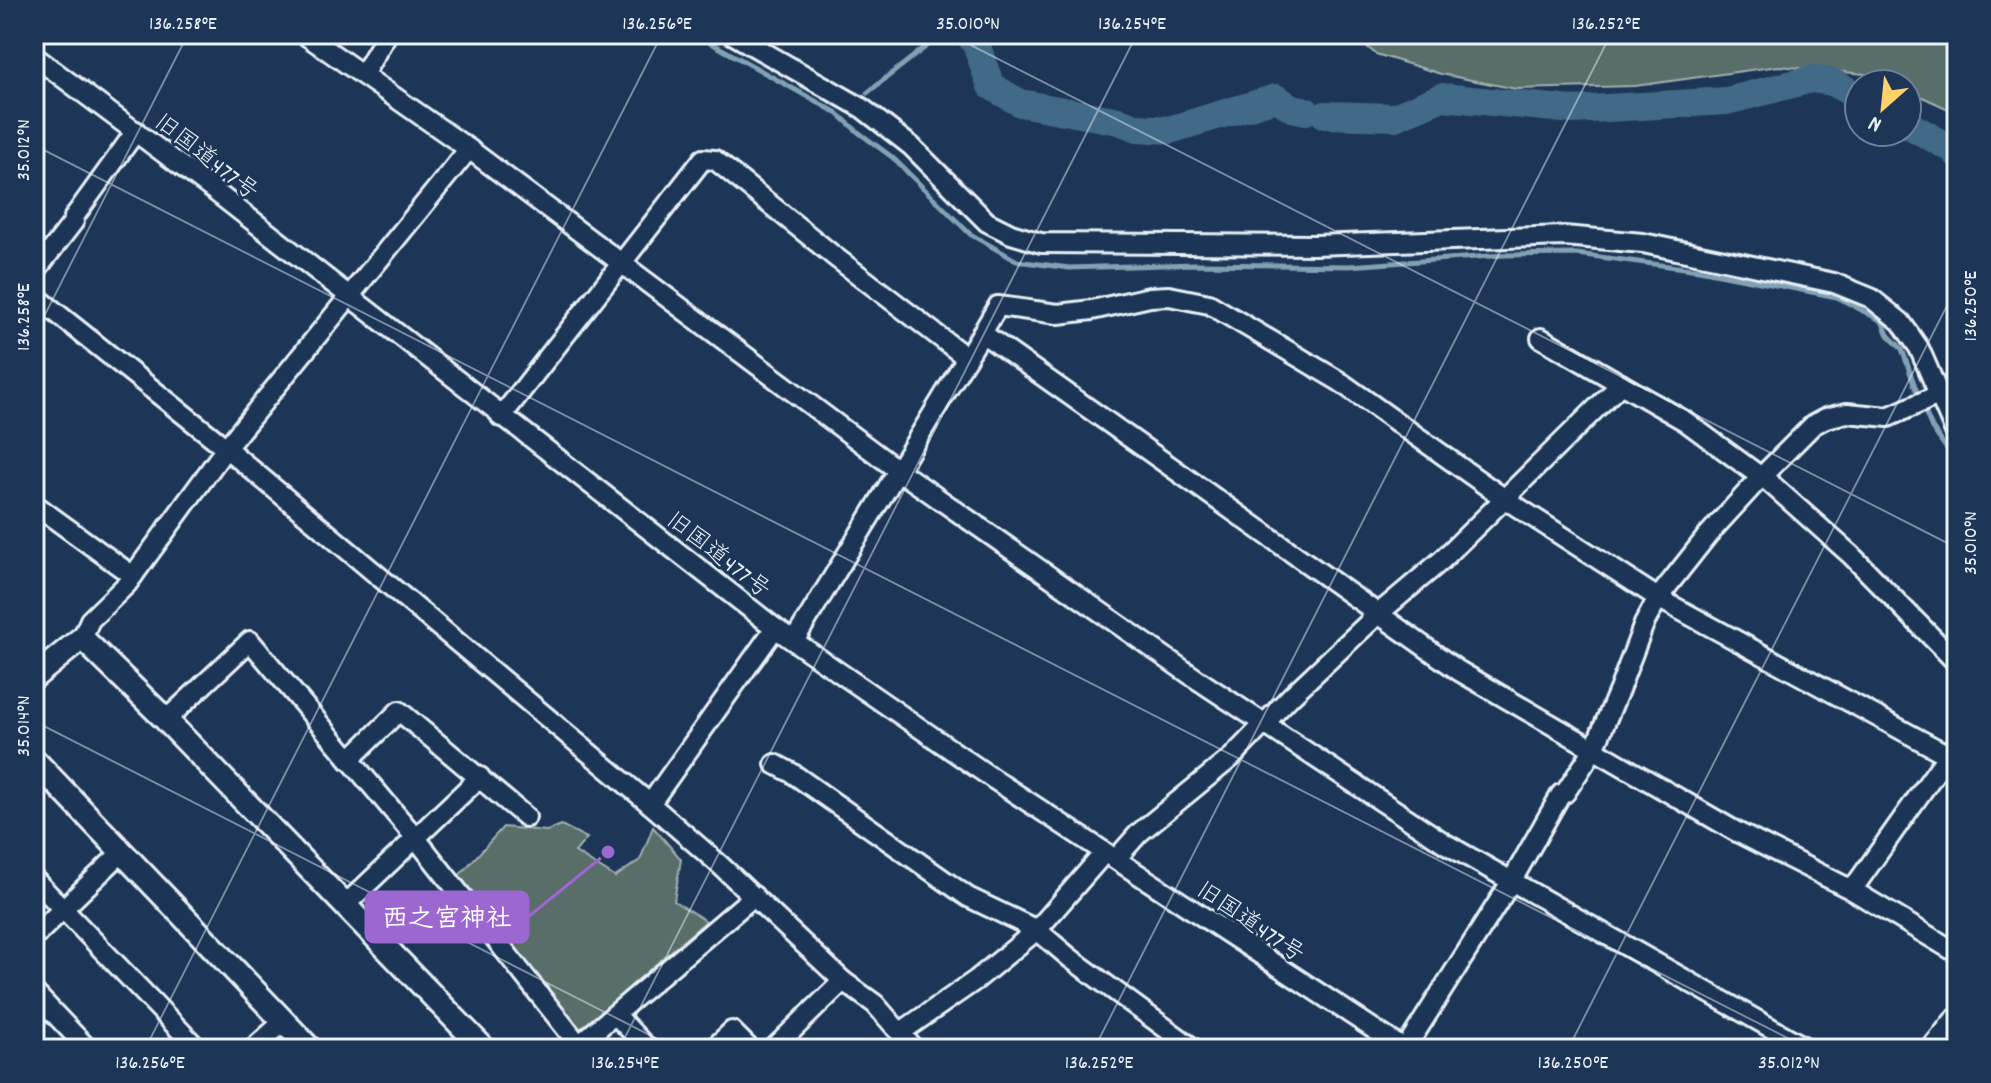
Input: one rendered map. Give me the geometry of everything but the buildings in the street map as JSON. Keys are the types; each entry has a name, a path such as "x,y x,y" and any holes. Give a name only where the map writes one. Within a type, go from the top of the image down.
{"main road":[{"path":"1937,1049 1957,1024"}],"street":[{"path":"304,34 469,149 899,471 1080,600 1446,844 1808,1049"},
{"path":"363,75 387,34"},
{"path":"732,34 862,108 911,146 987,222 1011,234 1041,243 1315,245 1564,236 1643,243 1834,283 1871,298 1901,322 1919,348 1934,397 1957,436"},
{"name":"旧国道477号","path":"34,56 136,131 775,628 1110,856 1404,1049"},
{"path":"34,273 136,131"},
{"path":"34,677 82,638 90,620 120,592 226,448 469,149"},
{"path":"501,417 703,159 715,160 967,358"},
{"path":"34,295 226,448 650,804 754,896 843,981 875,1004 914,1049"},
{"path":"794,641 998,306 1058,314 1150,297 1169,296 1209,304 1339,381 1505,499 1658,598 1953,752 1852,890"},
{"path":"982,333 1459,671 1735,831 1852,890 1957,953"},
{"path":"1541,338 1685,421 1761,476 1851,555 1957,663"},
{"path":"901,1032 976,980 1037,930 1110,856 1208,777 1378,614 1442,560 1621,384"},
{"path":"1404,1049 1511,882 1561,794 1565,793 1594,749 1644,624 1658,598 1707,536 1813,425 1847,413 1888,417 1934,397"},
{"path":"34,504 133,576"},
{"path":"650,804 775,628"},
{"path":"82,638 166,720 484,1049"},
{"path":"166,720 250,641 415,837 577,1047 754,896"},
{"path":"349,760 399,711 526,817"},
{"path":"35,763 310,1049"},
{"path":"775,764 968,897 1037,930 1194,1049"},
{"path":"344,906 480,777"},
{"path":"34,937 122,852"},
{"path":"34,879 198,1049"},
{"path":"773,1049 843,981"},
{"path":"34,992 88,1049"},
{"path":"616,1015 648,1049"},
{"path":"253,1049 283,1022"},
{"path":"713,1049 732,1031 750,1049"}],"green space":[{"path":"1361,34 1957,34 1957,113 1923,97 1923,68 1843,68 1843,72 1779,66 1635,86 1516,89 1441,74 1376,54 1362,43"},
{"path":"561,825 587,838 575,852 615,877 640,860 653,827 681,859 674,901 706,921 578,1032 455,880 503,827 547,831"}],"waterway":[{"path":"695,34 837,113 892,157 970,234 1017,261 1069,268 1195,264 1349,266 1505,255 1577,254 1699,270 1837,297 1882,321 1888,335 1902,349 1919,398"},
{"path":"867,93 942,34"},
{"path":"970,36 976,44 991,86 1020,103 1119,121 1138,128 1169,130 1276,98 1292,108 1306,111"},
{"path":"1325,115 1395,117 1442,97 1573,110 1727,101 1812,79 1832,82 1843,88"},
{"path":"1923,133 1957,154"},
{"path":"1923,407 1932,428 1957,463"}],"place":[{"name":"西之宮神社","path":"608,852"}]}
